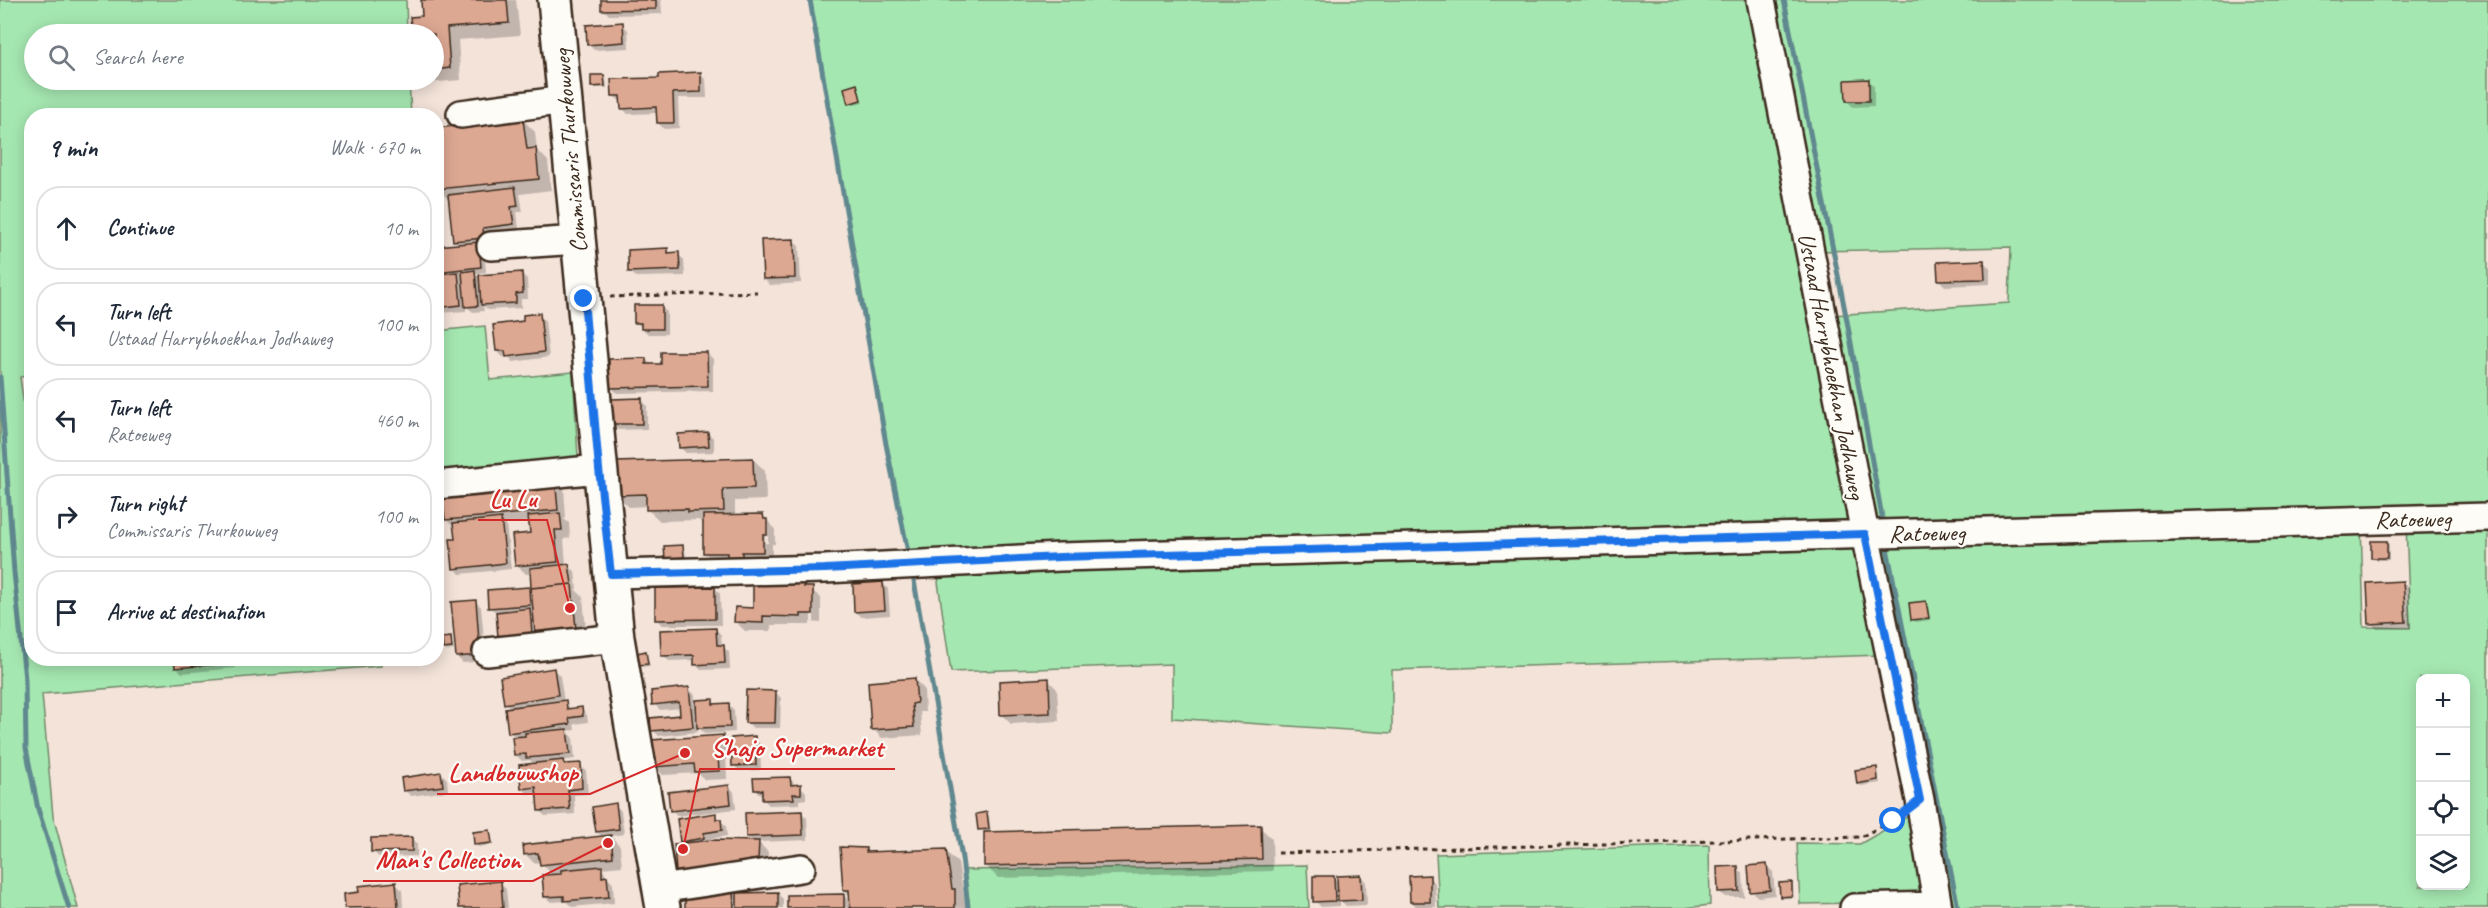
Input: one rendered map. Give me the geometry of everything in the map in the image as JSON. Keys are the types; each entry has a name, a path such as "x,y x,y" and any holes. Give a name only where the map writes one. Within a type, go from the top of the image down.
{"main road":[{"name":"Commissaris Thurkowweg","path":"555,0 617,638 661,898"}],"street":[{"name":"Ustaad Harrybhoekhan Jodhaweg","path":"1761,0 1865,534 1920,800 1937,907"},
{"path":"461,114 565,100"},
{"path":"491,246 578,240"},
{"path":"444,484 599,469"},
{"name":"Ratoeweg","path":"611,574 837,569 1060,557 2488,517"},
{"path":"487,652 617,638"},
{"path":"661,898 801,868"},
{"path":"1854,908 1937,907"}],"path":[{"path":"584,299 757,292"},
{"path":"1278,853 1862,837 1893,821 1920,800"}],"green space":[{"path":"0,0 406,0 407,24 24,24 24,90 410,90 411,108 24,108 24,376 20,377 24,406 24,666 381,666 42,694 53,816 78,908 0,908"},
{"path":"810,0 1757,0 1860,528 909,558 886,444"},
{"path":"1771,0 2488,0 2488,512 1873,525 1833,315 2009,303 2011,247 1818,251"},
{"path":"485,326 490,380 573,372 578,457 576,463 444,481 444,330"},
{"path":"2488,522 2488,908 1945,908 1879,558 1881,541 2361,523 2364,627 2410,628 2406,524"},
{"path":"1855,541 1883,655 1392,670 1392,733 1172,718 1172,664 951,672 938,582 941,572"},
{"path":"1912,814 1926,897 1912,902 1800,904 1797,843 1860,844"},
{"path":"1709,845 1710,905 1684,908 1439,908 1436,854"},
{"path":"1307,865 1309,908 970,908 965,870"}],"building":[{"path":"421,0 507,0 509,23 447,28 450,68 444,69 444,24 411,24 410,17 422,16"},
{"path":"601,0 656,0 656,9 601,10"},
{"path":"623,22 624,42 587,45 586,25"},
{"path":"701,72 701,92 673,93 674,123 657,123 656,107 621,109 620,96 612,96 611,79 659,78 659,74"},
{"path":"591,75 604,75 605,86 591,87"},
{"path":"1869,79 1869,101 1846,101 1845,80"},
{"path":"857,84 861,100 848,104 844,88"},
{"path":"523,119 527,149 536,148 539,179 444,188 444,127"},
{"path":"515,187 518,206 511,207 514,224 483,228 484,238 453,241 448,195"},
{"path":"794,239 795,278 763,279 761,240"},
{"path":"479,242 481,267 444,271 444,245"},
{"path":"668,248 668,253 679,252 680,270 628,272 628,250"},
{"path":"1984,260 1985,279 1938,280 1937,262"},
{"path":"475,270 478,306 465,307 462,272"},
{"path":"458,272 461,305 444,307 444,273"},
{"path":"522,272 523,293 516,294 516,303 481,305 479,275"},
{"path":"634,305 662,305 662,329 641,329 641,323 634,323"},
{"path":"540,313 544,352 506,357 505,351 496,351 493,325 523,321 523,315"},
{"path":"661,352 707,352 708,386 609,388 609,359 646,358 646,364 661,364"},
{"path":"642,398 642,424 611,424 611,399"},
{"path":"708,432 709,446 679,448 678,434"},
{"path":"753,458 754,488 723,489 724,511 646,510 646,494 616,495 615,462"},
{"path":"555,477 558,510 445,520 444,492"},
{"path":"560,513 562,530 555,530 558,562 515,566 512,535 530,533 528,516"},
{"path":"763,514 764,519 767,519 767,535 763,535 763,552 742,552 742,557 727,558 727,553 703,553 703,515"},
{"path":"501,518 506,563 453,569 450,539 455,539 453,523"},
{"path":"2371,541 2387,541 2387,558 2371,558"},
{"path":"683,545 684,557 665,559 664,546"},
{"path":"569,564 572,584 531,588 530,568"},
{"path":"783,581 804,581 804,587 813,587 813,614 801,614 801,617 763,616 763,623 734,622 735,607 753,608 753,585 783,585"},
{"path":"2403,581 2406,622 2369,624 2367,583"},
{"path":"883,582 885,610 854,612 853,584"},
{"path":"572,584 576,629 535,633 531,588"},
{"path":"529,587 530,605 488,608 487,590"},
{"path":"715,587 715,619 655,620 655,588"},
{"path":"476,600 480,655 456,657 451,602"},
{"path":"1926,601 1929,618 1911,620 1909,603"},
{"path":"530,608 532,634 498,637 496,612"},
{"path":"716,628 717,645 724,645 725,663 694,665 694,655 661,656 660,630"},
{"path":"451,637 452,648 444,649 444,638"},
{"path":"646,651 648,664 638,665 637,653"},
{"path":"175,666 197,666 175,668"},
{"path":"554,668 558,695 504,704 500,677"},
{"path":"915,678 917,703 912,704 914,727 871,730 868,682"},
{"path":"1049,678 1050,713 1000,715 999,681"},
{"path":"689,687 693,727 651,731 650,718 680,715 679,702 652,705 651,691"},
{"path":"746,690 776,691 775,723 745,723"},
{"path":"713,699 713,704 729,703 730,727 697,728 696,700"},
{"path":"566,700 567,709 582,707 583,716 569,718 570,724 508,733 505,708"},
{"path":"567,729 570,754 526,758 526,754 514,755 512,737 525,736 525,733"},
{"path":"723,735 723,742 717,742 719,771 695,772 694,764 652,767 651,740"},
{"path":"755,736 756,765 732,766 731,738"},
{"path":"563,760 564,764 581,763 582,788 568,790 570,809 538,811 536,787 521,789 519,765"},
{"path":"1877,767 1878,780 1857,784 1855,770"},
{"path":"441,772 443,786 403,791 401,778"},
{"path":"790,777 791,785 801,784 801,794 793,794 794,799 762,800 762,790 754,790 753,778"},
{"path":"729,785 731,804 670,811 668,792"},
{"path":"616,803 619,829 596,832 592,807"},
{"path":"802,811 803,835 746,837 745,813"},
{"path":"987,812 989,829 978,830 976,814"},
{"path":"716,813 716,819 721,819 722,830 704,833 704,838 680,842 677,819"},
{"path":"1261,825 1262,859 984,866 984,832"},
{"path":"490,830 492,843 474,845 473,832"},
{"path":"611,835 613,857 540,865 538,853 524,855 523,845"},
{"path":"412,837 412,851 371,852 371,838"},
{"path":"712,840 759,841 758,860 751,860 751,870 667,884 666,873 676,872 674,844"},
{"path":"840,847 866,848 866,852 946,849 952,889 955,889 955,908 850,908 849,890 843,890"},
{"path":"1767,864 1770,890 1750,892 1748,866"},
{"path":"602,866 602,877 607,876 609,897 564,901 564,896 544,897 542,875 561,874 561,870"},
{"path":"1738,866 1739,891 1718,892 1717,867"},
{"path":"1361,875 1362,900 1338,901 1337,876"},
{"path":"1430,875 1430,902 1410,902 1409,876"},
{"path":"1313,876 1334,876 1335,901 1313,902"},
{"path":"501,881 503,908 459,908 457,885"},
{"path":"396,882 398,907 345,908 344,894 359,892 358,886"},
{"path":"1792,882 1792,896 1780,897 1779,883"},
{"path":"733,890 734,908 685,908 685,892"},
{"path":"778,892 778,908 737,908 737,893"},
{"path":"844,894 844,908 787,908 787,895"}],"waterway":[{"path":"810,0 886,444 909,557"},
{"path":"1784,0 1847,321 1882,517"},
{"path":"0,377 14,572 25,679 26,748 38,809 69,908"},
{"path":"1887,548 1958,908"},
{"path":"913,575 962,858 968,908"}],"place":[{"name":"Lu Lu","path":"570,608"},
{"name":"Landbouwshop","path":"685,753"},
{"name":"Man's Collection","path":"608,843"},
{"name":"Shajo Supermarket","path":"683,849"}],"route":[{"path":"584,299 611,574 931,565 1060,557 1865,534 1920,800 1893,821"}]}
